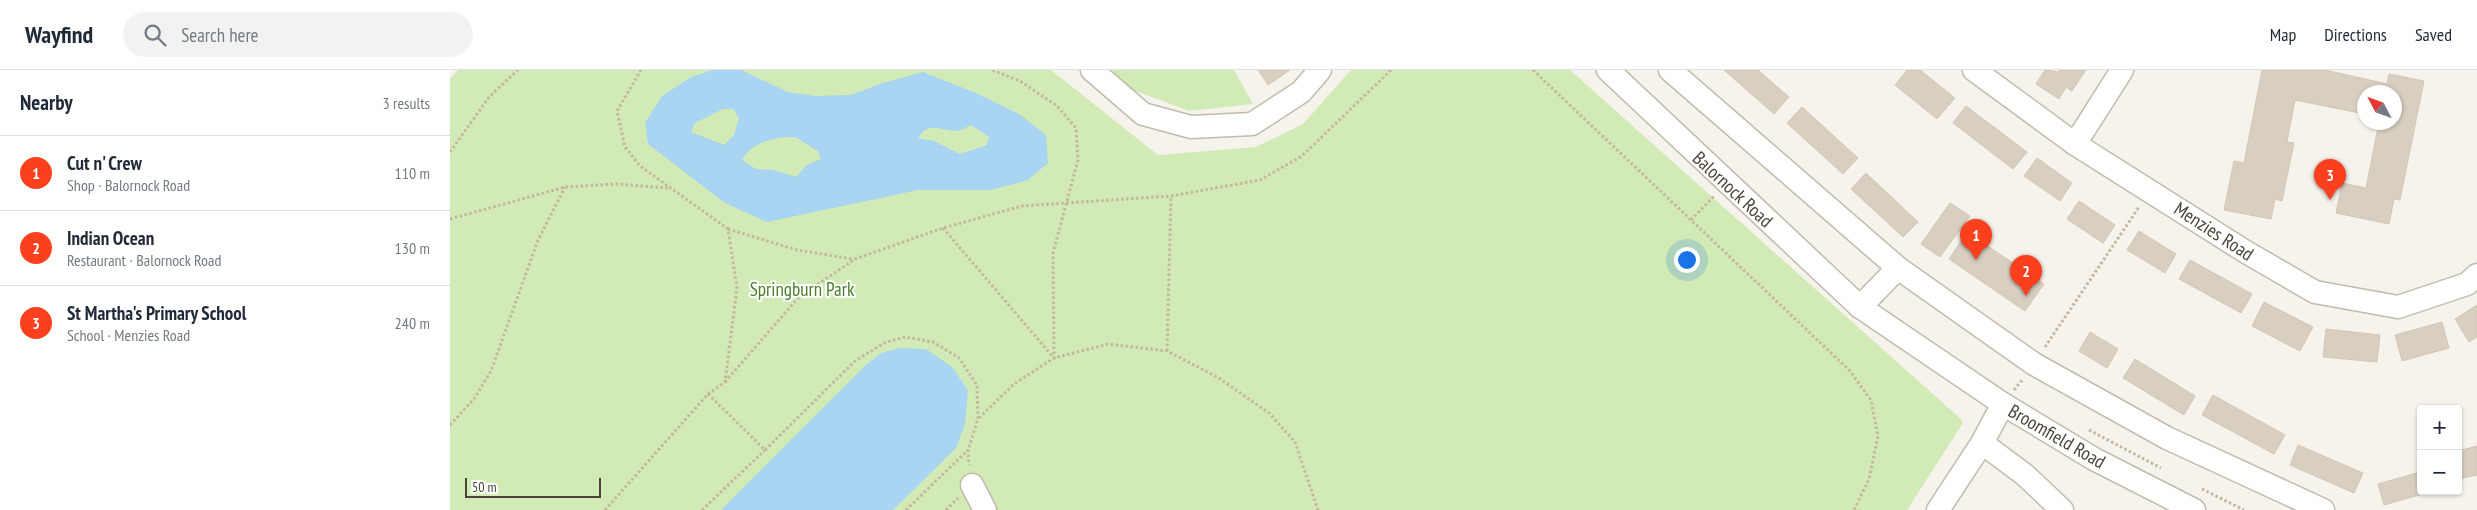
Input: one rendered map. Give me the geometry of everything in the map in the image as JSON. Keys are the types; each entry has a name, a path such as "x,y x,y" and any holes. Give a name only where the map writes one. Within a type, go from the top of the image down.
{"street":[{"path":"1092,70 1143,114 1191,127 1252,124 1301,92 1320,70"},
{"name":"Balornock Road","path":"1608,70 1860,307 2008,392"},
{"path":"1670,70 1898,268 2034,364 2167,438 2323,510"},
{"name":"Menzies Road","path":"1974,70 2075,144 2151,190 2246,252 2315,292 2398,307 2467,284 2477,275"},
{"path":"2075,144 2122,70"},
{"path":"1860,307 1898,268"},
{"name":"Broomfield Road","path":"1938,510 1982,444 2008,392 2094,459 2194,510"},
{"path":"1982,444 2025,475 2062,510"},
{"path":"972,485 985,510"}],"path":[{"path":"450,152 490,96 518,70"},
{"path":"641,70 617,111 625,147 640,166 668,188 728,229 797,250 854,259"},
{"path":"992,70 1020,81 1057,106 1076,128 1078,160 1053,253 1054,358"},
{"path":"605,510 708,394 725,382 799,298 854,259 943,228 1022,206 1170,196 1260,180 1302,156 1391,70"},
{"path":"1534,70 1849,370 1871,400 1878,436 1869,479 1854,510"},
{"path":"1691,220 1726,183"},
{"path":"450,219 565,187 616,184 668,188"},
{"path":"450,425 474,399 491,371 538,240 565,187"},
{"path":"2008,392 2034,364 2151,190"},
{"path":"1167,350 1170,196"},
{"path":"943,228 1054,358"},
{"path":"725,382 737,288 728,229"},
{"path":"702,510 855,361 884,343 906,337 933,342 959,358 977,385 978,418 968,450 972,485 946,510"},
{"path":"978,418 1014,384 1054,358 1108,344 1167,350 1219,378 1269,413 1295,442 1318,510"},
{"path":"2008,392 2023,393"},
{"path":"708,394 765,450"},
{"path":"2087,429 2169,472"},
{"path":"906,510 968,450"},
{"path":"2195,486 2244,510"}],"green space":[{"name":"Springburn Park","path":"458,70 1051,70 1158,155 1256,147 1303,124 1351,70 1570,70 1961,419 1963,423 1907,510 450,510 450,79"},
{"path":"1112,70 1234,70 1253,104 1189,111 1128,88"}],"water":[{"path":"713,70 741,70 788,92 816,96 851,95 880,84 923,72 976,93 1019,114 1046,135 1048,163 1028,180 991,190 918,190 767,222 725,203 648,144 645,123 662,96 691,77","holes":["723,109 733,109 739,118 734,135 724,145 691,132 695,123","971,125 989,137 987,145 960,154 934,141 918,138 930,128 962,130","795,137 818,151 821,159 807,165 796,177 773,170 756,169 742,160 758,144 772,139"]},
{"path":"900,348 926,349 952,367 968,390 965,424 956,448 893,510 721,510 866,365 881,353"}],"building":[{"path":"1258,70 1290,70 1268,85"},
{"path":"1724,70 1758,70 1789,97 1774,114"},
{"path":"1907,70 1920,70 1955,98 1937,119 1895,85"},
{"path":"2045,70 2058,72 2060,70 2086,70 2072,91 2066,87 2059,99 2036,84"},
{"path":"2262,70 2325,70 2387,84 2389,74 2424,81 2400,200 2394,199 2389,224 2336,213 2342,183 2366,188 2377,130 2402,130 2402,85 2357,85 2357,113 2295,100 2287,142 2294,143 2282,201 2275,199 2271,219 2224,210 2234,161 2244,163"},
{"path":"1966,106 2027,152 2013,169 1953,123"},
{"path":"1802,107 1858,158 1843,174 1787,123"},
{"path":"2037,158 2072,183 2060,201 2024,176"},
{"path":"1866,173 1918,222 1903,237 1851,189"},
{"path":"2079,201 2115,225 2103,243 2067,219"},
{"path":"1950,203 1970,216 1940,257 1921,244"},
{"path":"2139,231 2176,254 2165,273 2127,250"},
{"path":"1967,232 2044,284 2025,311 1949,259"},
{"path":"2190,260 2252,294 2241,313 2179,279"},
{"path":"2264,302 2313,327 2300,351 2252,326"},
{"path":"2477,305 2477,337 2469,342 2455,319"},
{"path":"2442,322 2449,348 2402,361 2395,335"},
{"path":"2326,329 2380,335 2377,362 2323,357"},
{"path":"2090,332 2118,349 2107,368 2079,351"},
{"path":"2135,359 2195,396 2184,415 2123,378"},
{"path":"2213,395 2285,435 2274,454 2202,415"},
{"path":"2298,445 2363,473 2354,493 2290,465"},
{"path":"2477,446 2477,475 2462,478 2462,450"},
{"path":"2417,473 2417,495 2419,495 2384,505 2378,484"}],"place":[{"name":"St Martha's Primary School","path":"2330,200"},
{"name":"Cut n' Crew","path":"1976,260"},
{"name":"Indian Ocean","path":"2026,296"}]}
